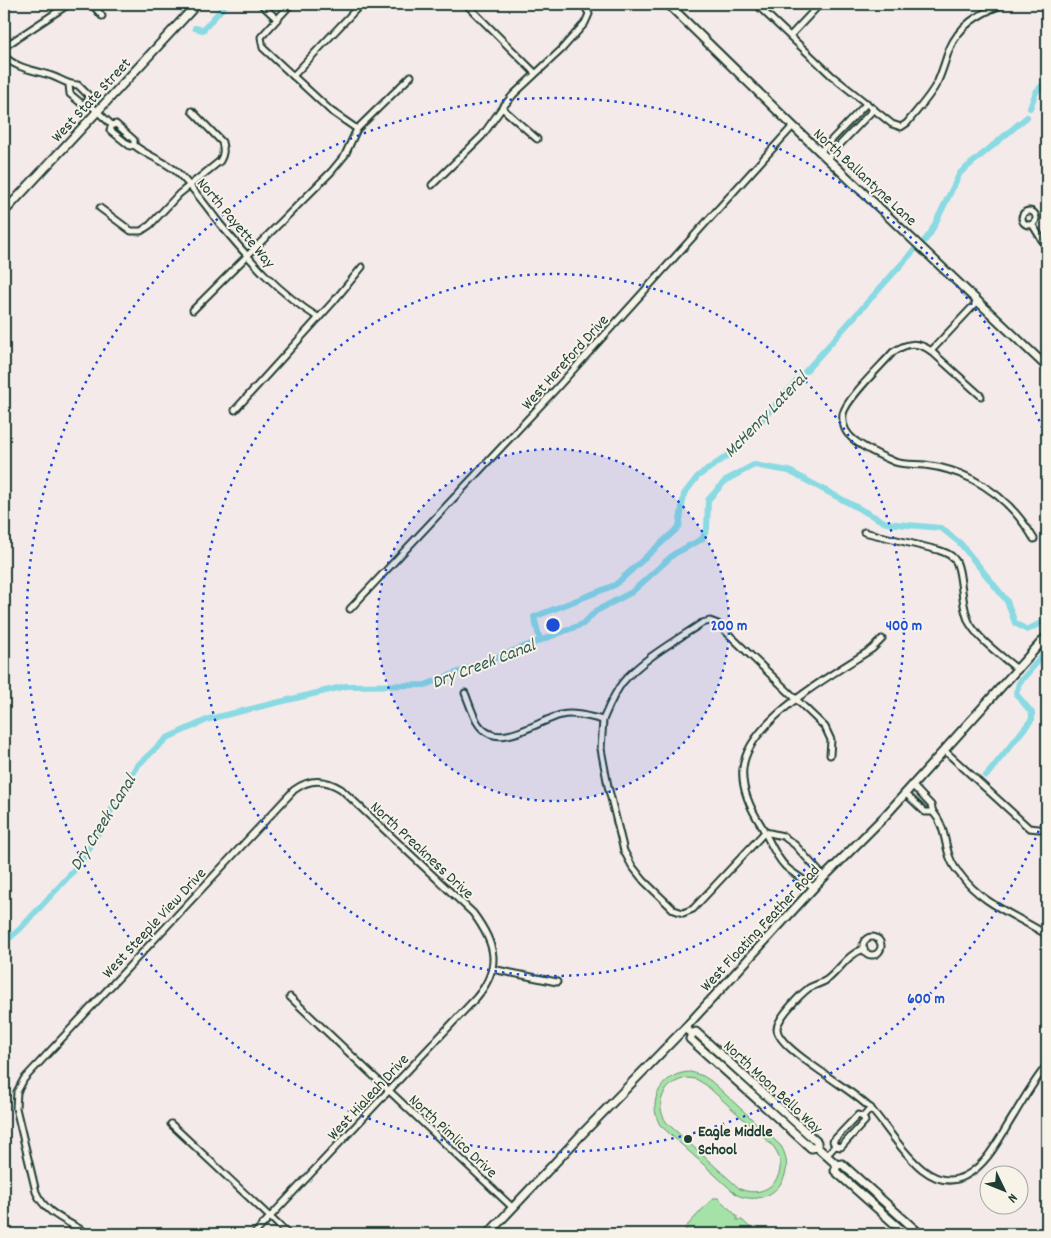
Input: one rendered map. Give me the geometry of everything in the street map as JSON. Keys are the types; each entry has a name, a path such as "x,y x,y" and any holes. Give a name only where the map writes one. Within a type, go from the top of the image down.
{"main road":[{"name":"West State Street","path":"4,212 196,4"},
{"name":"North Ballantyne Lane","path":"668,4 820,152 1046,363"},
{"name":"West Floating Feather Road","path":"488,1234 685,1028 824,877 905,793 1047,636"},
{"name":"North Moon Bello Way","path":"685,1028 692,1034 690,1039 811,1148 817,1147 826,1156"},
{"path":"826,1156 837,1165 842,1164 920,1234"},
{"path":"837,1165 835,1171 906,1234"}],"street":[{"path":"4,47 69,4"},
{"path":"92,4 102,16"},
{"path":"261,4 277,19"},
{"path":"291,4 261,37 261,43 331,111 357,129"},
{"path":"293,76 361,4"},
{"path":"466,4 535,73"},
{"path":"432,185 482,136 502,108 535,73 561,50 585,23 589,14 584,4"},
{"path":"756,4 832,76 892,124 901,127 907,124 932,91 953,42 960,31 978,15 1003,4"},
{"path":"790,36 820,4"},
{"path":"4,56 14,64 54,76 70,85 78,85 90,96 87,102 82,104 70,94 70,85"},
{"path":"193,310 331,172 345,155 357,129 411,76"},
{"name":"North Payette Way","path":"87,102 112,125 116,124 134,140 134,145"},
{"path":"820,152 867,103"},
{"path":"502,108 538,139"},
{"path":"827,158 874,109"},
{"path":"100,208 131,230 142,231 165,208 220,161 224,148 222,142 192,111"},
{"name":"North Payette Way","path":"112,125 110,130 130,146 134,145 170,166 190,186 274,286 319,318"},
{"name":"West Hereford Drive","path":"350,608 555,390 793,126"},
{"path":"1032,224 1047,248"},
{"path":"235,410 319,318 362,267"},
{"path":"931,351 978,301"},
{"path":"981,396 925,346 910,344 902,346 893,352 850,401 843,415 844,427 857,442 895,462 949,470 966,476 986,487 1024,522 1034,539"},
{"path":"864,532 938,550 955,560 963,606 970,624 983,639 1018,670"},
{"path":"765,832 693,909 683,913 674,910 644,881 632,866 624,851 601,749 603,720 609,704 624,680 702,623 710,621 718,624 825,727 831,740 830,755"},
{"path":"814,888 786,867 772,849 765,832 753,812 745,793 743,768 748,749 758,733 796,699 872,650 882,639"},
{"path":"465,693 477,722 492,735 502,737 569,714 603,720"},
{"path":"944,750 1029,828 1039,829"},
{"name":"North Preakness Drive","path":"302,785 311,781 322,781 332,783 341,789 474,913 485,929 491,943 492,970"},
{"name":"West Steeple View Drive","path":"88,1234 55,1216 39,1200 16,1108 17,1092 25,1077 302,785"},
{"path":"912,785 931,805 933,812 938,817 950,857 960,875 974,890 995,906 1047,935"},
{"path":"905,793 926,812 933,812"},
{"path":"765,832 783,836 795,845 824,877"},
{"path":"864,949 852,954 830,977 810,988 802,995 782,1017 777,1029 779,1037 870,1108 921,1169 935,1178 951,1181 964,1177 988,1156 1047,1065"},
{"path":"492,970 557,982"},
{"name":"West Hialeah Drive","path":"254,1234 476,998 484,988 492,970"},
{"name":"North Pimlico Drive","path":"290,998 513,1208"},
{"path":"835,1146 841,1147 865,1121 863,1117 870,1108"},
{"path":"835,1146 833,1141 858,1115 863,1117"},
{"path":"171,1124 288,1234"},
{"path":"826,1156 835,1146"}],"green space":[{"path":"691,1072 711,1081 781,1146 786,1157 784,1178 770,1194 749,1198 737,1195 660,1125 656,1116 656,1097 665,1082 681,1073","holes":["687,1078 696,1079 706,1085 774,1147 779,1157 779,1175 768,1188 750,1192 740,1189 667,1123 661,1109 663,1095 672,1084 679,1080"]},
{"path":"713,1198 718,1198 737,1216 737,1220 742,1220 757,1234 687,1234 685,1228"}],"waterway":[{"path":"195,28 203,30 226,4"},
{"name":"McHenry Lateral","path":"1030,108 1036,92 1047,80"},
{"name":"McHenry Lateral","path":"925,240 930,234 960,173 1027,117"},
{"name":"McHenry Lateral","path":"540,640 534,617 615,585 679,527 684,494 698,476 733,452 917,247"},
{"name":"Dry Creek Canal","path":"4,943 20,929 80,864 137,766 167,738 209,719 346,686 425,685 583,624 596,611 632,592 674,554 702,539 707,529 708,500 726,480 754,465 789,471 886,523 941,528 960,543 1007,601 1015,623 1027,630 1047,620"},
{"path":"986,776 1032,719 1032,713 1016,694 1019,683 1047,651"}],"place":[{"name":"Eagle Middle School","path":"688,1139"}]}
